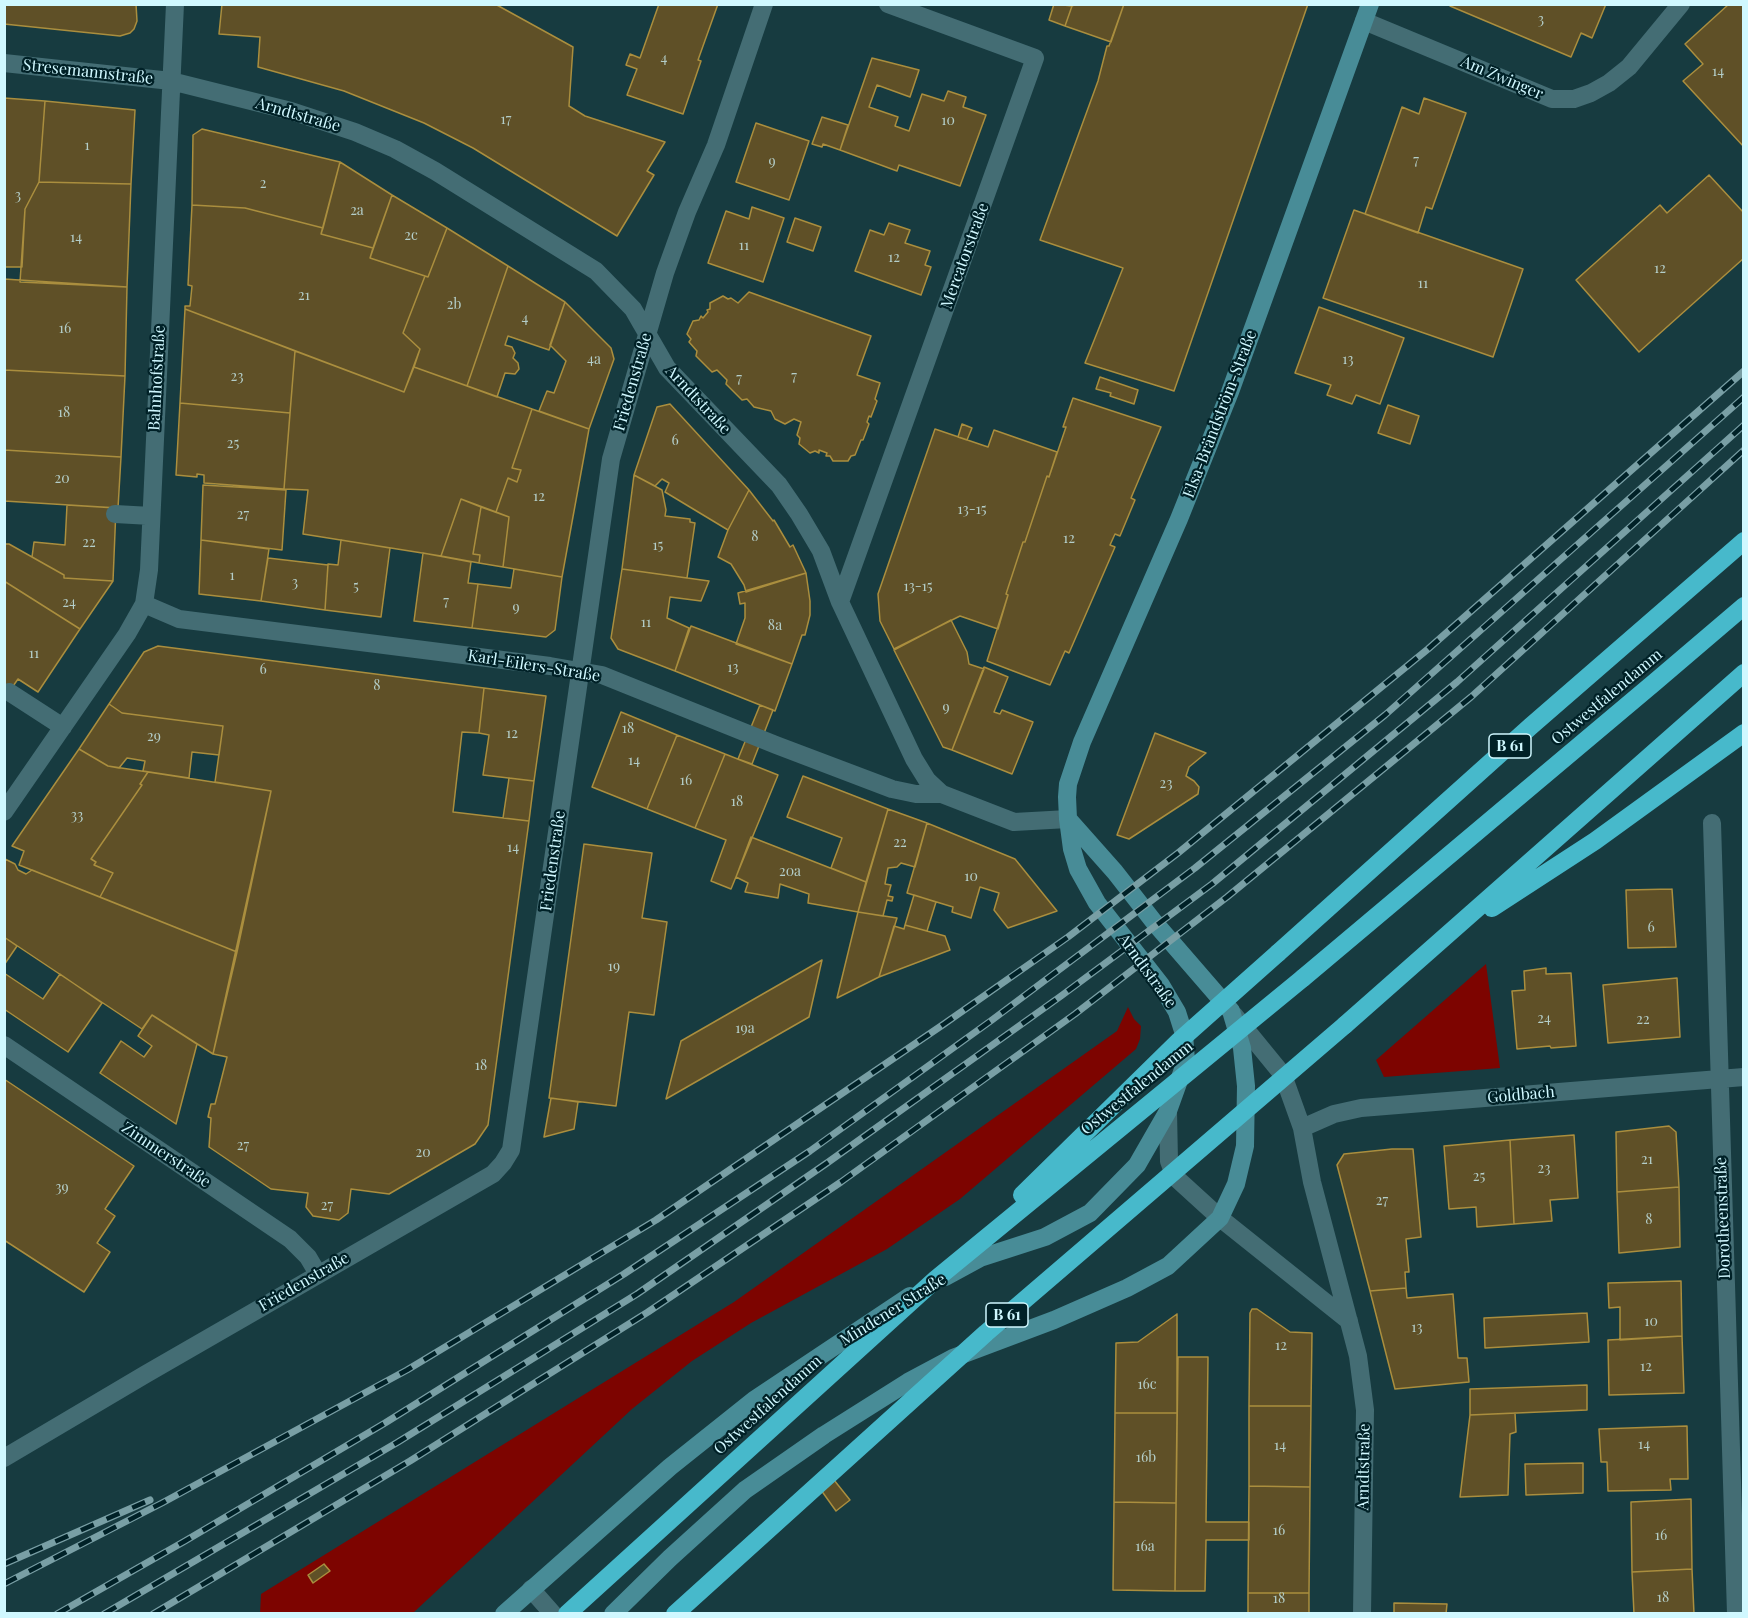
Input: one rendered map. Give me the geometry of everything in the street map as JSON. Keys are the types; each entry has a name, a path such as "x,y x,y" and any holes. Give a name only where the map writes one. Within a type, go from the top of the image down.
{"highway":[{"name":"B 61","path":"936,1279 1179,1041 1743,541"},
{"name":"Ostwestfalendamm","path":"567,1614 936,1279 1303,978 1743,606"},
{"name":"B 61","path":"675,1614 986,1334 1445,938 1743,673"},
{"name":"B 61","path":"1445,938 1595,841 1743,733"}],"street":[{"name":"Bahnhofstraße","path":"4,812 127,634 144,604 149,570 175,4"},
{"name":"Friedenstraße","path":"4,1458 493,1174 511,1150 611,459 647,331 676,241 705,174 764,4"},
{"name":"Mercatorstraße","path":"840,602 1035,58 888,4"},
{"name":"Am Zwinger","path":"1367,13 1552,99 1574,99 1609,83 1629,67 1681,4"},
{"name":"Elsa-Brändström-Straße","path":"1068,819 1066,797 1068,784 1079,752 1179,519 1230,392 1367,13"},
{"name":"Stresemannstraße","path":"4,63 171,81"},
{"name":"Arndtstraße","path":"171,81 291,111 355,132 395,149 596,271 633,309 667,368 779,485 799,514 821,551 840,602 914,759 927,780 942,794 1014,822 1068,819"},
{"path":"116,514 151,516"},
{"name":"Karl-Eilers-Straße","path":"144,604 179,619 581,670 602,675 892,789 916,794 942,794"},
{"path":"9,692 63,727"},
{"name":"Arndtstraße","path":"1068,819 1115,872 1154,922 1283,1075 1302,1128 1312,1182 1358,1356 1365,1410 1362,1614"},
{"name":"Arndtstraße","path":"1068,819 1072,849 1078,869 1097,903 1161,985 1177,1012 1184,1034 1186,1061 1168,1111 1169,1161 1175,1177 1220,1218 1348,1322"},
{"name":"Dorotheenstraße","path":"1712,823 1718,1080 1736,1431 1736,1614"},
{"name":"Arndtstraße","path":"1220,1218 1236,1184 1245,1146 1246,1086 1242,1048 1231,1011"},
{"name":"Zimmerstraße","path":"4,1045 290,1239 308,1257 318,1274"},
{"name":"Goldbach","path":"1302,1128 1334,1114 1361,1108 1743,1077"},
{"name":"Mindener Straße","path":"504,1614 670,1467 745,1408 886,1311 980,1258 1045,1237 1090,1214 1137,1166 1168,1111"},
{"path":"613,1614 745,1490 824,1435 908,1382 953,1359 1064,1316 1127,1288 1168,1266 1220,1218"},
{"path":"531,1590 553,1614"}],"shaded area":[{"path":"1486,964 1500,1068 1384,1077 1376,1060"},
{"path":"1128,1007 1134,1019 1141,1026 1136,1049 960,1199 887,1249 751,1323 692,1361 632,1409 413,1613 260,1614 261,1594 734,1302 1117,1031"}],"building":[{"path":"4,4 136,4 137,21 130,33 120,36 4,24"},
{"path":"222,4 495,4 573,47 569,106 585,116 665,142 647,171 654,175 617,236 473,148 424,123 344,91 258,67 260,37 219,34"},
{"path":"659,4 718,4 698,60 701,61 683,114 627,95 637,69 626,65 630,54 640,58"},
{"path":"1054,4 1072,6 1065,26 1049,20"},
{"path":"1076,4 1124,4 1111,42 1065,26 1072,6"},
{"path":"1124,4 1308,4 1174,391 1085,363 1123,268 1040,240 1098,81 1107,46 1109,46"},
{"path":"1451,4 1606,4 1592,38 1581,33 1571,57 1450,6"},
{"path":"1729,4 1744,4 1744,147 1683,81 1703,64 1685,44"},
{"path":"872,58 919,70 910,97 877,85 869,107 898,117 895,126 909,131 922,94 944,101 948,91 966,97 963,107 986,115 960,186 899,165 897,171 840,150"},
{"path":"4,98 45,101 39,182 25,209 22,267 4,267"},
{"path":"1424,98 1466,113 1432,209 1426,207 1418,233 1365,214 1402,107 1419,114"},
{"path":"45,101 135,110 131,184 39,182"},
{"path":"822,117 848,125 840,150 823,144 822,147 812,144"},
{"path":"756,123 809,141 789,200 736,182"},
{"path":"202,129 340,162 323,228 245,208 192,205 193,135"},
{"path":"340,162 392,195 373,248 321,234"},
{"path":"1709,175 1744,213 1744,258 1639,352 1576,280 1660,205 1667,213"},
{"path":"39,182 131,184 127,287 20,282 25,209"},
{"path":"392,195 447,228 428,277 370,258"},
{"path":"192,205 245,208 323,228 321,234 373,248 370,258 425,276 403,333 420,349 404,392 185,309 185,306 190,306 192,286 188,285"},
{"path":"752,207 784,218 763,282 708,263 726,211 749,219"},
{"path":"1354,210 1523,269 1493,357 1323,298"},
{"path":"795,218 821,227 813,251 787,242"},
{"path":"889,223 910,230 905,243 930,251 925,265 931,267 921,295 855,271 870,230 884,235"},
{"path":"447,228 508,266 467,386 414,367 420,349 403,333"},
{"path":"508,266 565,302 549,350 508,336 505,345 512,347 515,353 513,358 518,363 519,369 515,374 505,373 497,397 467,386"},
{"path":"4,279 127,287 125,376 4,370"},
{"path":"749,292 871,336 857,375 880,383 875,399 877,401 871,417 869,416 867,422 869,424 863,440 855,455 851,456 848,461 833,461 830,456 826,456 827,453 819,450 819,453 815,451 810,453 799,444 800,438 797,435 801,422 794,419 785,424 775,419 771,411 754,407 747,399 742,400 726,384 727,380 717,370 712,372 696,356 697,351 689,342 691,339 687,334 693,321 699,320 701,316 703,318 710,309 710,303 723,296 738,303"},
{"path":"565,302 611,348 614,359 589,429 539,411 547,391 554,393 566,361 550,345"},
{"path":"1319,307 1404,338 1380,404 1356,395 1352,404 1327,395 1331,385 1295,373"},
{"path":"185,309 295,351 290,413 180,403"},
{"path":"295,351 404,392 414,367 532,409 512,468 521,470 517,482 508,478 496,512 461,499 441,556 303,534 308,490 284,489"},
{"path":"4,370 125,376 121,457 4,450"},
{"path":"1100,377 1138,390 1134,404 1096,389"},
{"path":"1073,398 1161,427 1131,498 1135,500 1120,536 1115,534 1110,545 1115,547 1069,653 1065,651 1050,685 987,661 1023,542 1025,542 1047,476 1049,477"},
{"path":"180,403 290,413 284,489 204,483 204,475 197,474 197,477 176,475"},
{"path":"670,404 749,490 728,530 665,492 669,483 662,479 655,486 634,475 657,407"},
{"path":"1388,405 1419,416 1410,444 1378,433"},
{"path":"532,409 589,429 562,577 503,567 509,517 496,512 508,478 517,482 521,470 512,468"},
{"path":"962,424 972,428 967,440 958,437"},
{"path":"935,429 988,447 994,430 1057,452 1025,542 1023,542 1006,594 1008,595 998,629 960,616 894,649 880,621 878,594"},
{"path":"4,450 121,457 118,508 4,501"},
{"path":"634,475 662,490 665,516 690,519 690,522 695,523 687,578 622,569"},
{"path":"203,485 286,490 282,550 201,540"},
{"path":"749,490 774,520 790,547 793,545 806,573 746,592 731,564 718,557 728,530"},
{"path":"461,499 481,507 473,554 480,555 479,563 441,556"},
{"path":"67,505 116,508 113,581 64,578 64,575 32,557 34,542 65,545"},
{"path":"481,507 509,517 503,567 479,563 480,555 473,554"},
{"path":"201,540 269,549 261,601 199,594"},
{"path":"341,540 390,548 381,617 325,610 328,564 338,565"},
{"path":"4,544 9,544 64,575 64,578 113,581 80,629 4,581"},
{"path":"423,553 471,562 468,583 478,584 472,628 414,621"},
{"path":"268,558 328,565 325,610 261,601"},
{"path":"514,569 562,577 555,630 546,637 472,628 478,584 511,588"},
{"path":"622,569 709,581 701,601 670,597 667,618 689,628 675,671 618,649 611,638"},
{"path":"806,573 810,615 805,635 802,635 792,664 736,644 745,618 745,603 740,604 738,593"},
{"path":"4,581 80,629 38,692 18,679 4,699"},
{"path":"951,620 967,652 969,664 984,669 952,750 943,747 894,650"},
{"path":"691,626 792,664 775,711 675,671"},
{"path":"158,646 484,688 479,733 462,732 453,812 529,821 488,1125 475,1144 389,1194 351,1189 348,1213 339,1220 313,1216 306,1207 308,1193 271,1189 209,1147 211,1118 208,1117 211,1104 215,1104 227,1057 213,1054 271,791 215,782 223,726 122,713 109,704 144,652"},
{"path":"984,667 1008,677 994,712 1000,714 1002,710 1033,722 1012,774 952,750"},
{"path":"484,688 546,696 534,781 483,775 489,735 479,733"},
{"path":"109,704 122,713 223,726 219,755 192,752 189,778 143,771 145,761 127,758 119,768 108,766 79,749"},
{"path":"760,705 773,710 752,764 738,759"},
{"path":"621,712 677,735 647,809 592,787"},
{"path":"1155,733 1206,753 1189,767 1186,776 1199,787 1198,794 1129,839 1117,835"},
{"path":"677,735 725,754 695,828 647,809"},
{"path":"79,749 108,766 148,772 140,784 142,785 91,859 96,862 94,865 113,873 100,897 19,865 24,851 12,846"},
{"path":"725,754 778,775 731,889 711,881 726,840 695,828"},
{"path":"148,772 271,791 237,952 100,897 113,873 94,865 96,862 91,859 142,785 140,784"},
{"path":"803,776 888,809 866,882 831,868 842,838 787,817"},
{"path":"509,778 534,781 529,821 503,818"},
{"path":"888,809 927,823 915,867 901,863 897,867 888,868 885,884 891,885 888,896 893,897 892,901 887,900 883,916 858,912"},
{"path":"927,823 1015,859 1057,911 1008,928 994,910 999,893 980,887 971,918 952,912 953,907 907,893"},
{"path":"751,837 866,882 858,912 808,903 809,894 780,884 778,898 745,892 748,883 736,877"},
{"path":"584,844 652,853 642,918 667,922 654,1015 629,1012 616,1106 549,1098"},
{"path":"5,859 26,874 32,870 237,952 213,1054 152,1015 142,1029 4,937"},
{"path":"1672,889 1676,947 1628,948 1626,890"},
{"path":"914,895 936,902 927,931 905,925"},
{"path":"858,912 897,918 879,977 837,998"},
{"path":"905,925 945,936 950,950 879,977 894,926 904,929"},
{"path":"4,937 17,946 4,965"},
{"path":"822,960 809,1017 666,1099 681,1041"},
{"path":"1546,968 1546,974 1571,973 1576,1046 1517,1049 1512,991 1525,990 1524,971"},
{"path":"4,973 43,999 60,974 102,1003 68,1052 4,1009"},
{"path":"1677,978 1680,1037 1608,1043 1603,985"},
{"path":"152,1015 197,1044 176,1124 100,1073 121,1041 144,1057 152,1046 138,1036"},
{"path":"4,1079 134,1166 105,1209 115,1216 97,1243 110,1252 84,1292 4,1240"},
{"path":"551,1098 578,1102 574,1129 544,1137"},
{"path":"1669,1126 1676,1132 1679,1187 1617,1192 1616,1132"},
{"path":"1574,1135 1578,1198 1550,1200 1552,1221 1514,1224 1510,1140"},
{"path":"1510,1140 1514,1224 1477,1227 1476,1207 1449,1209 1444,1146"},
{"path":"1413,1149 1421,1237 1406,1239 1409,1272 1405,1272 1406,1288 1370,1291 1337,1165 1344,1154"},
{"path":"1679,1187 1680,1247 1619,1253 1617,1192"},
{"path":"1681,1281 1682,1336 1620,1340 1620,1307 1609,1308 1608,1283"},
{"path":"1406,1288 1407,1298 1453,1294 1458,1358 1467,1358 1469,1382 1395,1389 1370,1291"},
{"path":"1252,1309 1257,1309 1290,1332 1312,1333 1311,1406 1249,1406 1250,1313"},
{"path":"1587,1313 1589,1342 1485,1348 1484,1318"},
{"path":"1177,1314 1177,1413 1115,1413 1116,1343 1138,1342"},
{"path":"1682,1336 1684,1393 1609,1395 1608,1340"},
{"path":"1178,1357 1208,1357 1206,1522 1249,1522 1249,1540 1206,1540 1205,1591 1175,1591"},
{"path":"1587,1385 1587,1410 1470,1415 1470,1389"},
{"path":"1249,1406 1311,1406 1310,1487 1249,1486"},
{"path":"1115,1413 1177,1413 1176,1503 1114,1502"},
{"path":"1515,1413 1516,1432 1510,1434 1508,1495 1460,1497 1470,1415"},
{"path":"1687,1426 1688,1479 1670,1479 1671,1490 1608,1491 1607,1462 1601,1462 1599,1429"},
{"path":"1583,1463 1583,1493 1526,1495 1525,1464"},
{"path":"834,1480 850,1500 836,1511 821,1490"},
{"path":"1249,1486 1310,1487 1309,1593 1248,1593"},
{"path":"1691,1499 1692,1569 1632,1572 1631,1502"},
{"path":"1114,1502 1176,1503 1175,1591 1113,1590"},
{"path":"324,1564 330,1571 313,1583 308,1575"},
{"path":"1692,1569 1694,1614 1634,1614 1632,1572"},
{"path":"1248,1593 1309,1593 1309,1614 1248,1614"},
{"path":"1394,1603 1447,1604 1446,1614 1394,1614"}],"railway":[{"path":"4,1584 162,1503 407,1370 656,1220 944,1024 1068,937 1178,853 1428,649 1744,371"},
{"path":"57,1614 385,1423 624,1274 810,1151 992,1020 1195,868 1385,715 1744,397"},
{"path":"104,1614 398,1442 637,1294 827,1163 1061,996 1212,884 1457,682 1744,425"},
{"path":"153,1614 410,1461 648,1312 841,1182 1075,1014 1227,897 1471,697 1744,450"},
{"path":"4,1564 150,1500"}]}
